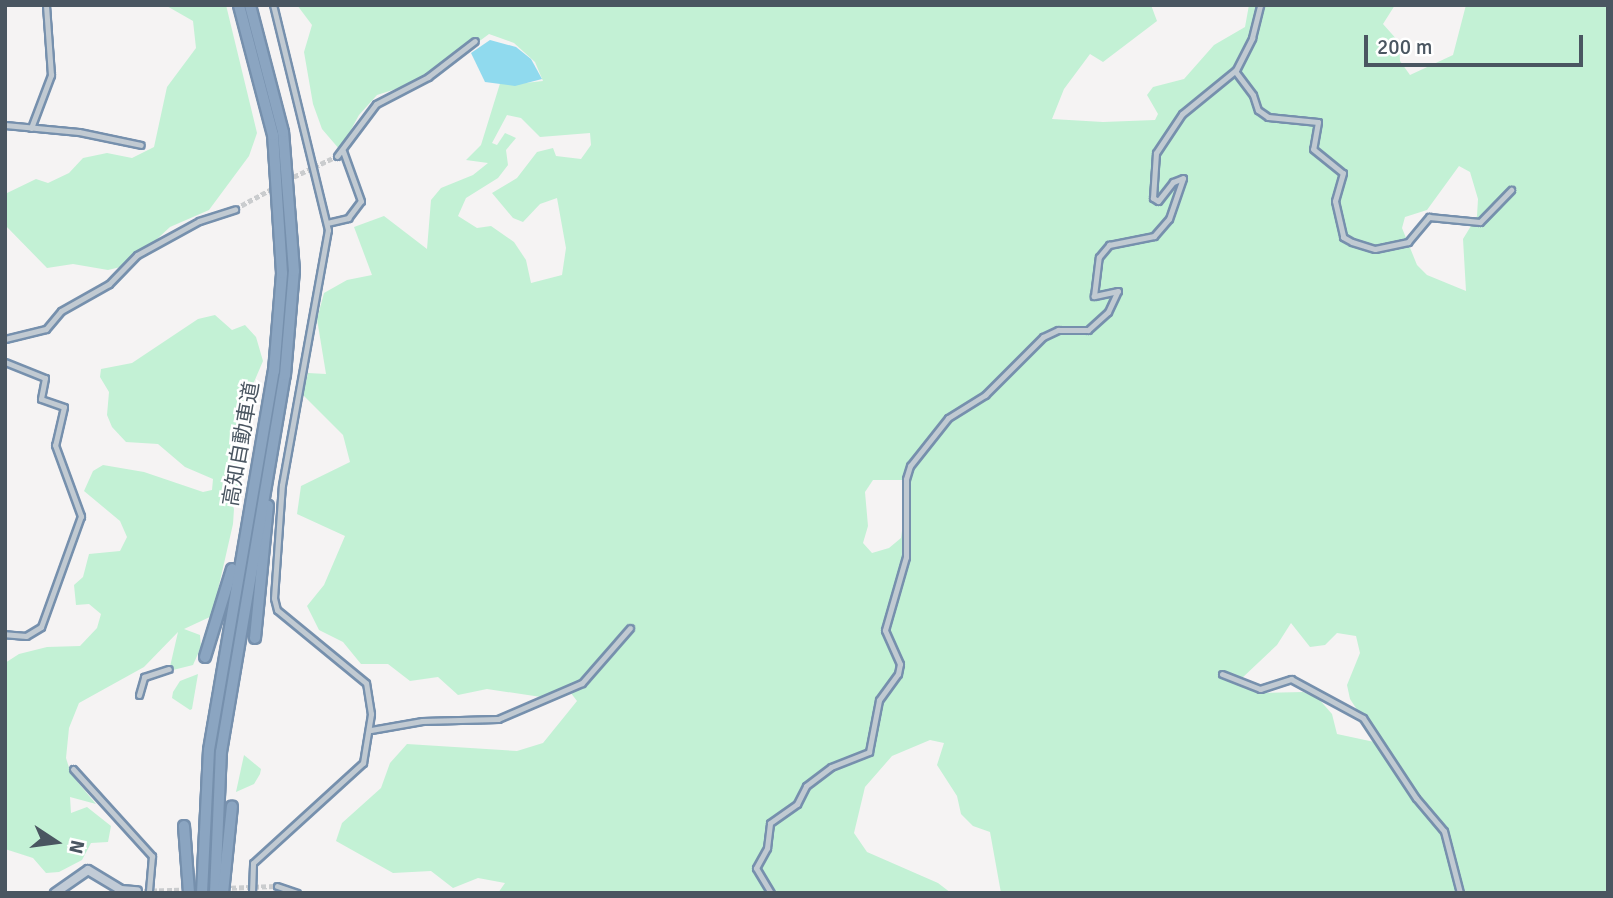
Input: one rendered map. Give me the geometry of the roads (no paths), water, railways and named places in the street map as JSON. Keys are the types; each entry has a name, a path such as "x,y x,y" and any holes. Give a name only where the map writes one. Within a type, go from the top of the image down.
{"highway":[{"name":"高知自動車道","path":"215,893 216,804 227,702 272,419 280,324 282,223 264,91 239,5"},
{"name":"高知自動車道","path":"202,893 204,803 215,700 291,322 293,223 275,89 250,5"},
{"path":"255,638 272,419"},
{"path":"205,657 272,419"},
{"path":"223,893 232,806"},
{"path":"184,826 189,893"}],"street":[{"path":"31,128 51,75 46,5"},
{"path":"252,893 253,863 363,762 371,730 371,701 366,683 277,610 274,598 282,485 327,246 327,223 274,5"},
{"path":"771,893 756,868 767,848 770,823 797,804 806,786 831,768 869,752 879,700 898,674 900,664 885,630 906,557 905,479 910,466 948,418 985,395 1042,337 1058,330 1088,330 1101,321 1118,291 1094,296 1100,257 1109,245 1161,230 1183,178 1173,181 1158,201 1153,198 1156,152 1182,114 1235,71 1252,38 1260,5"},
{"path":"337,156 343,151 364,115 376,104 428,77 475,41"},
{"path":"1235,71 1253,95 1258,110 1268,117 1318,122 1313,149 1343,173 1335,201 1343,237 1352,243 1375,248 1408,242 1429,217 1480,222 1511,190"},
{"path":"5,125 79,132 141,145"},
{"path":"327,223 348,218 361,201 343,151"},
{"path":"5,340 46,329 61,311 109,284 137,256 198,222 235,209"},
{"path":"5,362 45,378 41,399 64,407 55,445 81,516 76,535 62,558 41,627 26,636 5,634"},
{"path":"371,730 422,721 498,719 582,683 630,628"},
{"path":"139,695 144,677 169,669"},
{"path":"1222,674 1260,689 1291,679 1363,718 1416,799 1444,831 1460,893"},
{"path":"73,769 152,856 149,893"},
{"path":"55,893 88,870 121,891 137,891"},
{"path":"277,886 297,893"}],"water":[{"path":"490,40 516,47 531,59 542,79 515,86 485,82 471,53"}],"tunnel":[{"path":"287,180 337,156"},
{"path":"235,209 275,187"},
{"path":"224,888 277,886"},
{"path":"137,891 204,889"}]}
